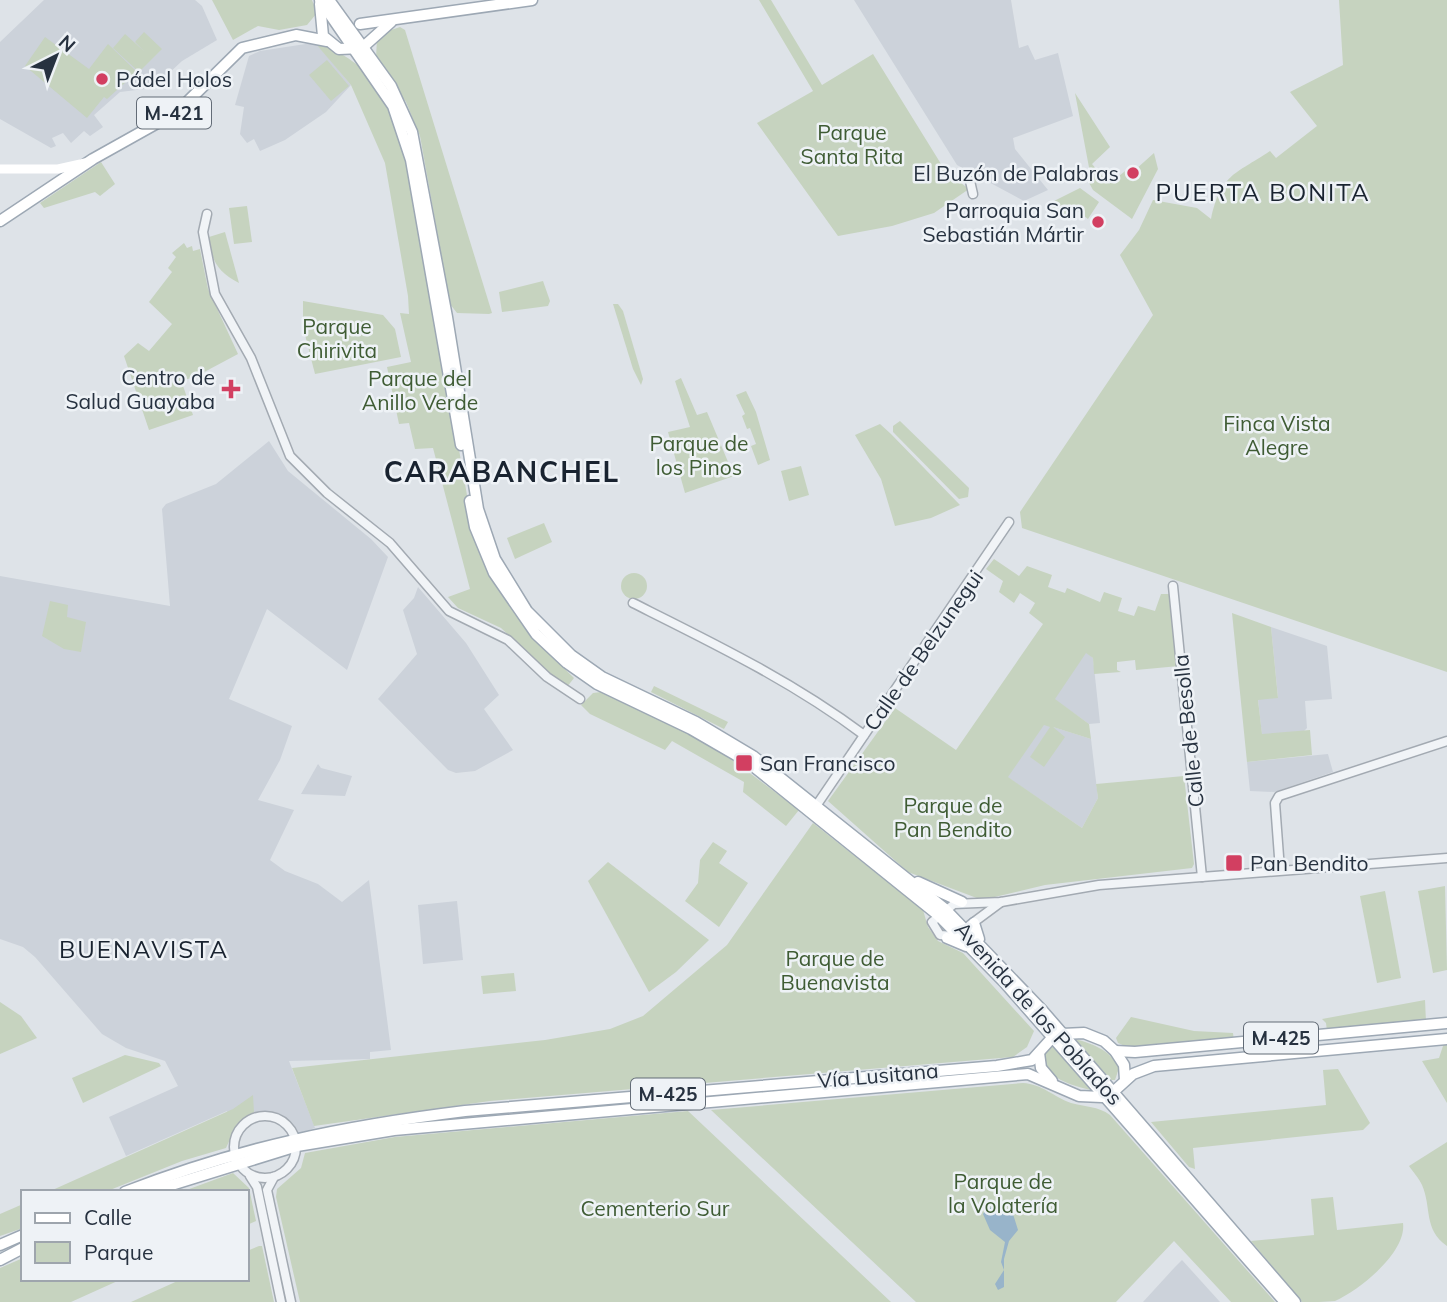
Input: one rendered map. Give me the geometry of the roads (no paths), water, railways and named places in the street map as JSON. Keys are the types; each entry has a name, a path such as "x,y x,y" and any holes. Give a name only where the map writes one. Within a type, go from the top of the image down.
{"main road":[{"name":"Avenida de los Poblados","path":"319,0 329,20 357,50 393,106 411,160 475,527 506,593 536,634 569,659 613,689 724,746 897,871 939,914"},
{"name":"Avenida de los Poblados","path":"329,0 329,20"},
{"path":"296,34 329,20 360,24 532,0"},
{"path":"296,34 327,41 339,49 357,50 386,24 398,19"},
{"path":"327,41 322,31 329,20"},
{"path":"360,24 371,40 372,61"},
{"name":"M-421","path":"0,221 61,183 93,159 177,112 242,48 296,34"},
{"name":"Avenida de los Poblados","path":"357,50 372,61 391,86 412,131 478,509 489,543 512,590 569,659"},
{"path":"0,169 58,169 93,159"},
{"path":"577,678 569,659 589,659"},
{"path":"593,689 613,689 604,669"},
{"name":"Avenida de los Poblados","path":"814,809 919,900 961,931"},
{"path":"897,871 962,902"},
{"path":"961,931 976,946"},
{"path":"961,931 976,946"},
{"name":"Avenida de los Poblados","path":"976,946 1062,1034 1107,1095 1285,1302"},
{"name":"Avenida de los Poblados","path":"976,946 1051,1039 1107,1095 1295,1302"},
{"name":"M-425","path":"1115,1051 1447,1023"},
{"path":"1062,1034 1090,1035 1115,1051 1124,1065 1125,1080"},
{"name":"Vía Lusitana","path":"296,1142 379,1122 465,1111 1026,1062 1039,1053 1051,1039 1062,1034"},
{"name":"M-425","path":"1107,1095 1125,1080 1154,1066 1447,1039"},
{"path":"1039,1053 1041,1068 1057,1086"},
{"name":"Vía Lusitana","path":"296,1142 468,1123 1032,1074 1079,1096 1107,1095"},
{"name":"M-425","path":"132,1190 296,1142"},
{"name":"M-425","path":"154,1190 236,1158"},
{"path":"0,1240 21,1234"},
{"path":"0,1245 21,1234"},
{"path":"0,1257 21,1248"}],"street":[{"path":"970,181 973,194"},
{"path":"206,218 203,232 215,294 251,359 288,453 301,470 380,533 449,611 508,640 547,677 580,699"},
{"name":"Calle de Belzunegui","path":"814,809 1009,522"},
{"name":"Calle de Besolla","path":"1173,586 1202,877"},
{"path":"633,603 772,673 825,705 864,735"},
{"path":"1280,870 1275,803 1279,796 1447,741"},
{"path":"939,914 962,902 1001,902 1100,885 1447,858"},
{"path":"961,931 976,915 971,907 962,902"},
{"path":"961,931 1001,902"},
{"path":"281,1302 257,1187 236,1158 239,1130 254,1118 274,1117 283,1122 296,1142 291,1165 274,1177 267,1189 291,1302"},
{"path":"249,1174 261,1179 274,1177"}],"water":[{"path":"995,1207 1013,1214 1018,1230 1009,1241 1004,1270 1001,1262 1005,1242 990,1230 983,1214 987,1208"},
{"path":"1004,1270 1004,1287 998,1290 995,1284"}],"place":[{"name":"Pádel Holos","path":"102,79"},
{"name":"El Buzón de Palabras","path":"1133,173"},
{"name":"Parroquia San Sebastián Mártir","path":"1098,222"},
{"name":"Centro de Salud Guayaba","path":"231,389"},
{"name":"San Francisco","path":"744,763"},
{"name":"Pan Bendito","path":"1234,863"}],"district":[{"name":"PUERTA BONITA","path":"1263,192"},
{"name":"CARABANCHEL","path":"502,471"},
{"name":"BUENAVISTA","path":"144,949"}],"park label":[{"name":"Parque Santa Rita","path":"852,144"},
{"name":"Parque Chirivita","path":"337,338"},
{"name":"Parque del Anillo Verde","path":"420,390"},
{"name":"Finca Vista Alegre","path":"1277,435"},
{"name":"Parque de los Pinos","path":"699,455"},
{"name":"Parque de Pan Bendito","path":"953,817"},
{"name":"Parque de Buenavista","path":"835,970"},
{"name":"Parque de la Volatería","path":"1003,1193"},
{"name":"Cementerio Sur","path":"655,1208"}]}
